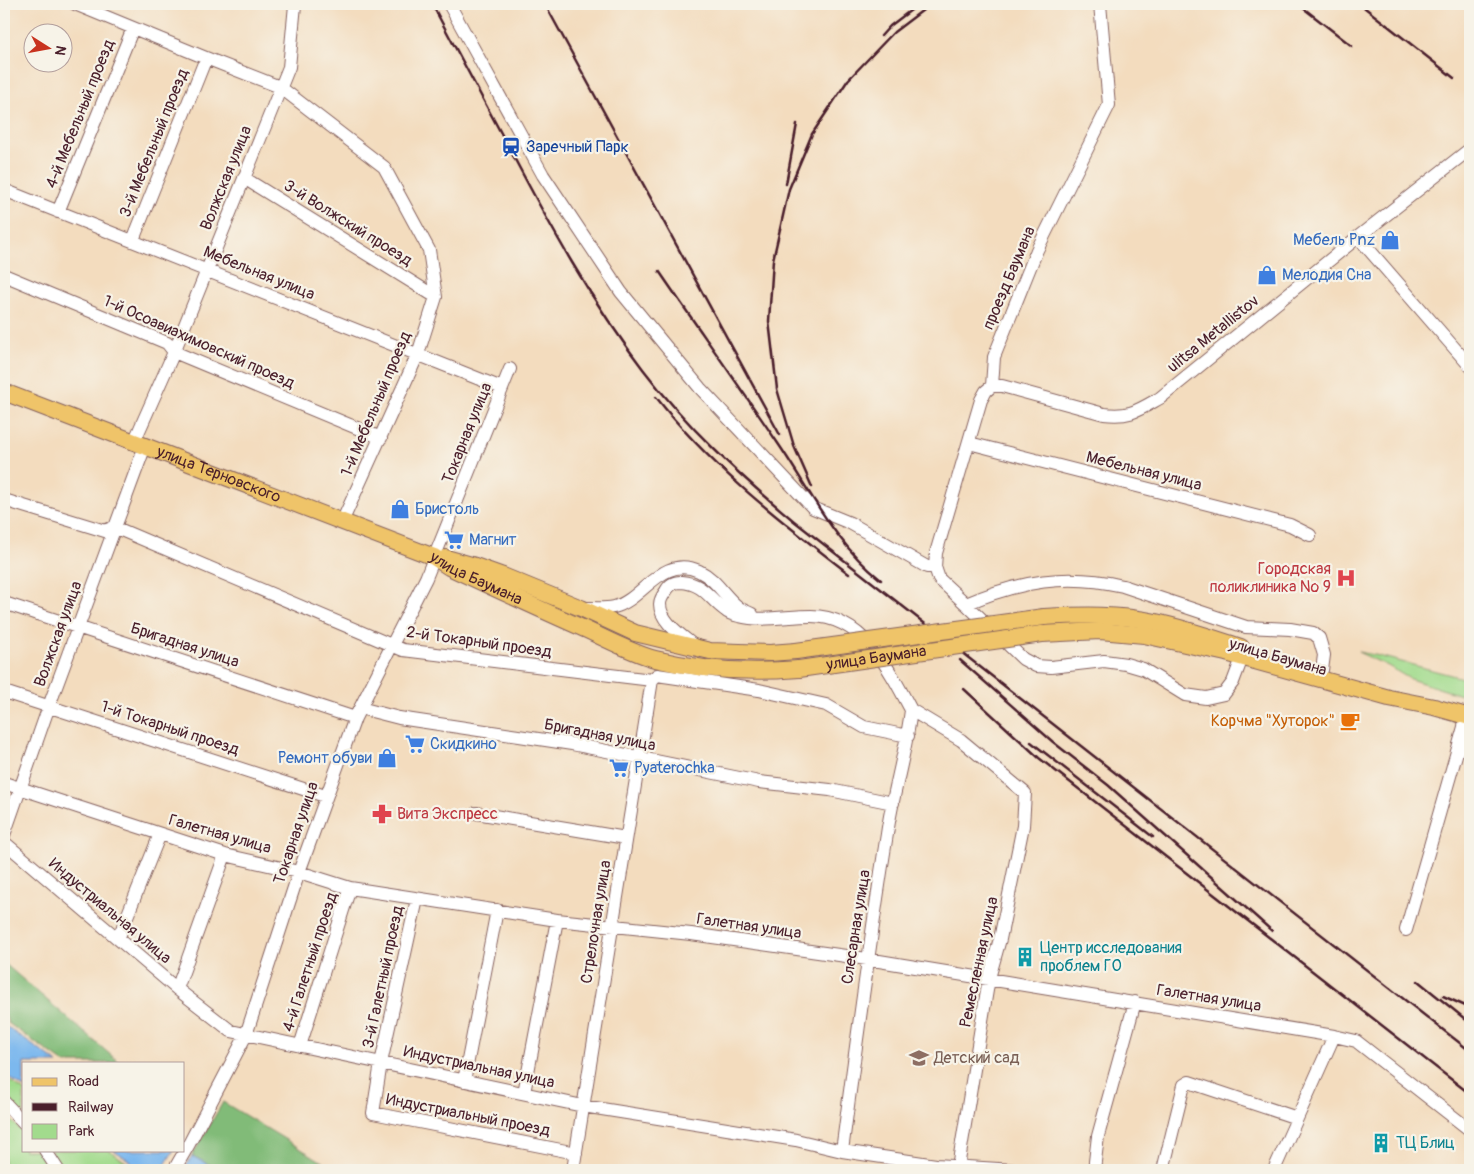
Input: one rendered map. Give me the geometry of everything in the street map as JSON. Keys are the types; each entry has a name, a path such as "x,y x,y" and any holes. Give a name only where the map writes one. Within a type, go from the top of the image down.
{"main road":[{"name":"улица Терновского","path":"4,392 434,557"},
{"name":"улица Баумана","path":"434,557 452,559 475,566 581,608 634,633 698,649 754,653 796,651 1044,617 1083,614 1125,617 1156,622 1322,670 1402,694 1434,707"},
{"name":"улица Баумана","path":"434,557 449,567 610,641 653,658 687,666 764,672 799,669 1042,634 1100,631 1144,635 1242,658 1389,698 1467,716"}],"street":[{"path":"75,4 280,87 384,167 429,250 436,297"},
{"name":"Волжская улица","path":"4,835 48,706 114,528 139,444 289,67 294,4"},
{"path":"449,4 543,175 621,292 700,388 813,508 850,524 927,567 934,567 939,579 1023,659 1036,666 1051,667 1104,661 1126,664 1143,669 1185,695 1206,698 1224,694 1232,682 1242,658"},
{"name":"проезд Баумана","path":"934,567 940,536 981,400 986,390 992,386 994,357 1037,250 1109,105 1100,4"},
{"name":"4-й Мебельный проезд","path":"58,212 133,28"},
{"name":"3-й Мебельный проезд","path":"133,240 206,58"},
{"name":"ulitsa Metallistov","path":"992,386 1002,386 1104,414 1120,415 1136,412 1160,398 1358,237 1470,149"},
{"name":"3-й Волжский проезд","path":"244,178 436,297"},
{"name":"Мебельная улица","path":"4,190 502,388"},
{"path":"1358,237 1470,366"},
{"name":"1-й Осоавиахимовский проезд","path":"4,276 167,343 174,352 381,438"},
{"name":"1-й Мебельный проезд","path":"342,522 418,354 436,297"},
{"name":"Токарная улица","path":"185,1151 246,1035 299,872 357,713 426,578 510,369"},
{"name":"Мебельная улица","path":"969,443 1290,525 1310,535"},
{"name":"2-й Токарный проезд","path":"4,500 105,531 114,528 403,650 652,680 657,676 759,690 826,705 864,727 908,736"},
{"path":"581,608 615,607 663,572 679,567 698,570 716,583 738,607 764,619"},
{"path":"966,604 1002,591 1045,580 1080,579 1102,582 1123,586 1246,627 1290,628 1313,633 1318,638 1324,655 1322,670"},
{"path":"698,649 664,619 659,601 669,585 678,582 693,584 703,589 726,611 740,616 764,619 812,616 836,620 857,633 878,654 911,710"},
{"name":"Бригадная улица","path":"4,604 357,713 572,744 759,782 830,790 893,803"},
{"name":"Стрелочная улица","path":"573,1170 652,680"},
{"name":"1-й Токарный проезд","path":"4,692 326,796"},
{"name":"Слесарная улица","path":"842,1150 867,959 893,803 908,736 911,710"},
{"name":"Ремесленная улица","path":"911,710 961,740 1025,793 1023,826 1000,939 989,978 958,1167"},
{"path":"1406,930 1467,716"},
{"name":"Галетная улица","path":"4,783 225,855 299,872 350,888 557,920 612,925 867,959 1134,1002 1356,1041 1470,1130"},
{"path":"476,813 626,838"},
{"path":"118,939 160,834"},
{"name":"Индустриальная улица","path":"4,842 178,989 231,1031 584,1106 796,1140 842,1150 936,1165 1014,1170"},
{"path":"178,989 225,855"},
{"name":"4-й Галетный проезд","path":"300,1046 350,888"},
{"name":"3-й Галетный проезд","path":"381,1063 417,898"},
{"path":"464,1081 497,910"},
{"path":"524,1093 557,920"},
{"path":"1094,1170 1098,1136 1134,1002"},
{"path":"1274,1170 1334,1036"},
{"name":"Индустриальный проезд","path":"381,1063 373,1113 576,1153"},
{"path":"1163,1170 1184,1085 1189,1082 1297,1118"},
{"path":"4,1102 22,1121"},
{"path":"46,1152 58,1170"},
{"name":"Токарная улица","path":"174,1170 184,1152"}],"green space":[{"path":"1358,652 1470,680 1470,698 1410,679"},
{"path":"4,963 119,1062 63,1062 8,1023 4,1012"},
{"path":"4,1077 22,1090 22,1114 4,1092"},
{"path":"223,1102 336,1170 220,1170 192,1156"},
{"path":"4,1114 22,1131 22,1152 38,1152 50,1170 4,1170"},
{"path":"51,1152 112,1152 137,1170 64,1170"}],"water":[{"path":"4,1025 57,1062 22,1062 22,1087 4,1074"},
{"path":"117,1152 173,1152 162,1170 143,1170"},
{"path":"192,1156 220,1170 184,1170"}],"railway":[{"path":"432,4 540,207 606,317 643,369 677,411 714,450 794,521 1470,1051"},
{"path":"545,4 780,435"},
{"path":"881,36 890,26 919,4"},
{"path":"812,487 794,446 777,389 769,321 773,260 789,189 812,134 848,80 894,32 931,4"},
{"path":"1298,4 1352,46"},
{"path":"1360,4 1454,78"},
{"path":"786,184 797,124"},
{"path":"659,271 777,442 836,533 864,565 881,580"},
{"path":"656,397 699,447 723,470 772,513 849,574"},
{"path":"960,660 1053,742 1108,785 1272,931"},
{"path":"964,689 1039,758 1470,1094"},
{"path":"1031,742 1153,837"},
{"path":"1418,981 1470,1023"},
{"path":"1443,996 1470,1008"}],"place":[{"name":"Заречный Парк","path":"511,147"},
{"name":"Мебель Pnz","path":"1390,240"},
{"name":"Мелодия Сна","path":"1267,275"},
{"name":"Бристоль","path":"400,509"},
{"name":"Магнит","path":"454,540"},
{"name":"Городская поликлиника № 9","path":"1346,578"},
{"name":"Корчма \"Хуторок\"","path":"1350,721"},
{"name":"Скидкино","path":"415,744"},
{"name":"Ремонт обуви","path":"387,758"},
{"name":"Pyaterochka","path":"619,768"},
{"name":"Вита Экспресс","path":"382,814"},
{"name":"Центр исследования проблем ГО","path":"1025,957"},
{"name":"Детский сад","path":"919,1058"},
{"name":"ТЦ Блиц","path":"1381,1143"}]}
